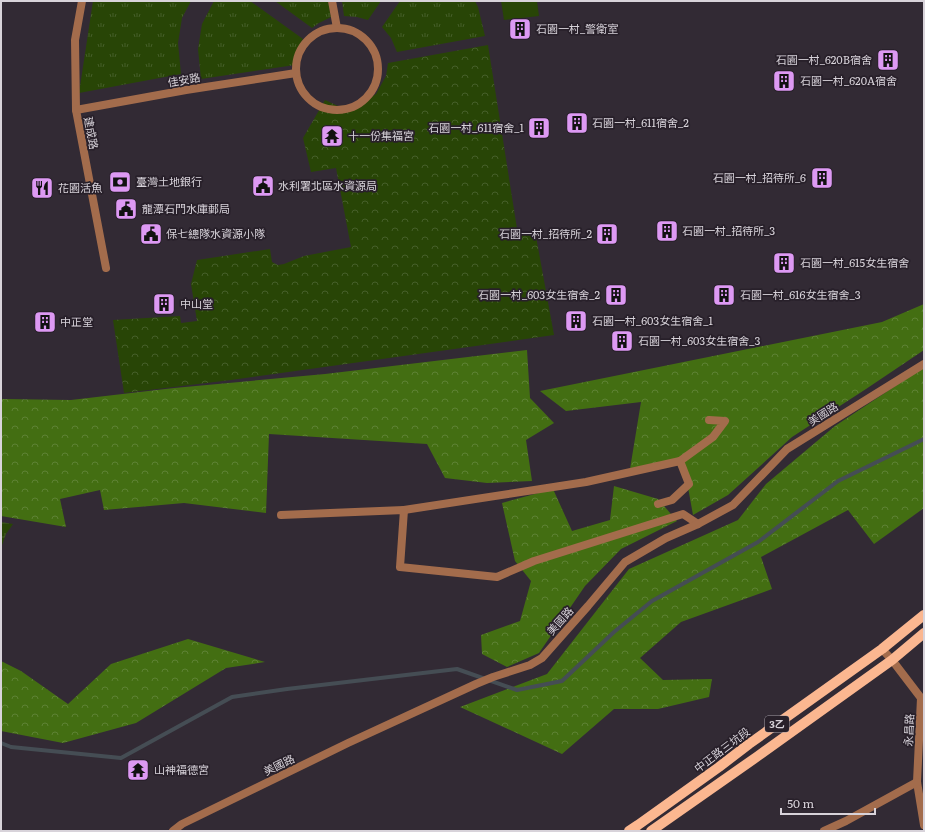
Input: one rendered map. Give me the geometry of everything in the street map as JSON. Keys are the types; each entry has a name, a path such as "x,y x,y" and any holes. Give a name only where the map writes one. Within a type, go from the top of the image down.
{"main road":[{"name":"中正路三坑段","path":"629,831 882,649 924,615"},
{"name":"3乙","path":"651,831 892,660 924,633"}],"street":[{"name":"建成路","path":"82,1 75,40 76,110 106,268"},
{"path":"332,1 337,28"},
{"path":"337,28 350,30 362,36 373,49 377,57 378,66 378,76 375,87 369,96 352,108 341,111 320,107 311,101 303,94 298,84 296,73 298,56 306,41 320,31 337,28"},
{"name":"佳安路","path":"76,110 186,90 296,73"},
{"name":"美國路","path":"173,831 182,824 348,743 476,684 530,665 542,658 625,562 666,538 698,524 733,505 787,449 924,364"},
{"path":"281,515 404,510 586,482 680,461 714,437 725,421 710,420"},
{"path":"658,504 672,500 689,484 680,461"},
{"path":"404,510 400,567 497,577 534,561 684,514 698,524"},
{"name":"永昌路","path":"882,649 921,698 917,782 924,825"},
{"path":"824,831 846,822 917,782"}],"green space":[{"path":"93,1 191,1 182,18 178,43 181,74 79,93"},
{"path":"214,1 250,1 303,39 297,52 295,65 201,79 198,49 202,24"},
{"path":"275,1 328,1 331,17 312,28"},
{"path":"342,1 381,1 368,20 344,16"},
{"path":"400,1 475,1 478,7 485,36 397,52 391,38 382,27"},
{"path":"501,1 537,1 539,16 504,20"},
{"path":"488,45 518,235 535,231 554,335 231,380 124,393 113,320 180,316 181,323 197,321 191,284 197,260 270,249 272,262 278,265 304,256 351,247 336,168 311,172 303,138 325,100 338,106 359,105 376,94 386,76 388,63"},
{"path":"924,304 924,350 792,437 728,495 693,515 684,465 630,469 641,402 566,411 540,391 882,322"},
{"path":"527,350 530,398 554,423 526,440 532,481 487,483 445,478 427,444 269,434 266,513 184,503 104,510 100,490 60,499 66,527 1,516 1,399 71,400 174,388 325,374"},
{"path":"924,367 924,508 874,544 848,510 761,557 772,589 681,622 640,658 663,680 712,679 709,697 658,709 614,709 562,754 460,707 547,674 629,569 738,520 766,484 835,426"},
{"path":"614,486 658,499 677,521 621,549 585,586 539,653 507,667 482,654 481,635 520,621 531,581 515,561 502,503 553,489 572,531 610,520"},
{"path":"1,522 13,524 6,534 1,548"},
{"path":"188,639 265,662 226,668 136,723 63,743 1,731 1,661 21,671 68,704 111,664"}],"waterway":[{"path":"1,743 11,747 121,758 232,697 457,669 517,690 562,681 614,632 652,601 758,542 838,481 924,439"}],"place":[{"name":"石園一村_警衛室","path":"520,29"},
{"name":"石園一村_620B宿舍","path":"888,60"},
{"name":"石園一村_620A宿舍","path":"784,81"},
{"name":"石園一村_611宿舍_2","path":"577,123"},
{"name":"石園一村_611宿舍_1","path":"539,128"},
{"name":"十一份集福宮","path":"332,136"},
{"name":"石園一村_招待所_6","path":"822,178"},
{"name":"臺灣土地銀行","path":"120,182"},
{"name":"水利署北區水資源局","path":"263,186"},
{"name":"花園活魚","path":"42,188"},
{"name":"龍潭石門水庫郵局","path":"126,209"},
{"name":"石園一村_招待所_3","path":"667,231"},
{"name":"保七總隊水資源小隊","path":"151,234"},
{"name":"石園一村_招待所_2","path":"607,234"},
{"name":"石園一村_615女生宿舍","path":"784,263"},
{"name":"石園一村_603女生宿舍_2","path":"616,295"},
{"name":"石園一村_616女生宿舍_3","path":"724,295"},
{"name":"中山堂","path":"164,304"},
{"name":"石園一村_603女生宿舍_1","path":"576,321"},
{"name":"中正堂","path":"45,322"},
{"name":"石園一村_603女生宿舍_3","path":"622,341"},
{"name":"山神福德宮","path":"138,770"}]}
